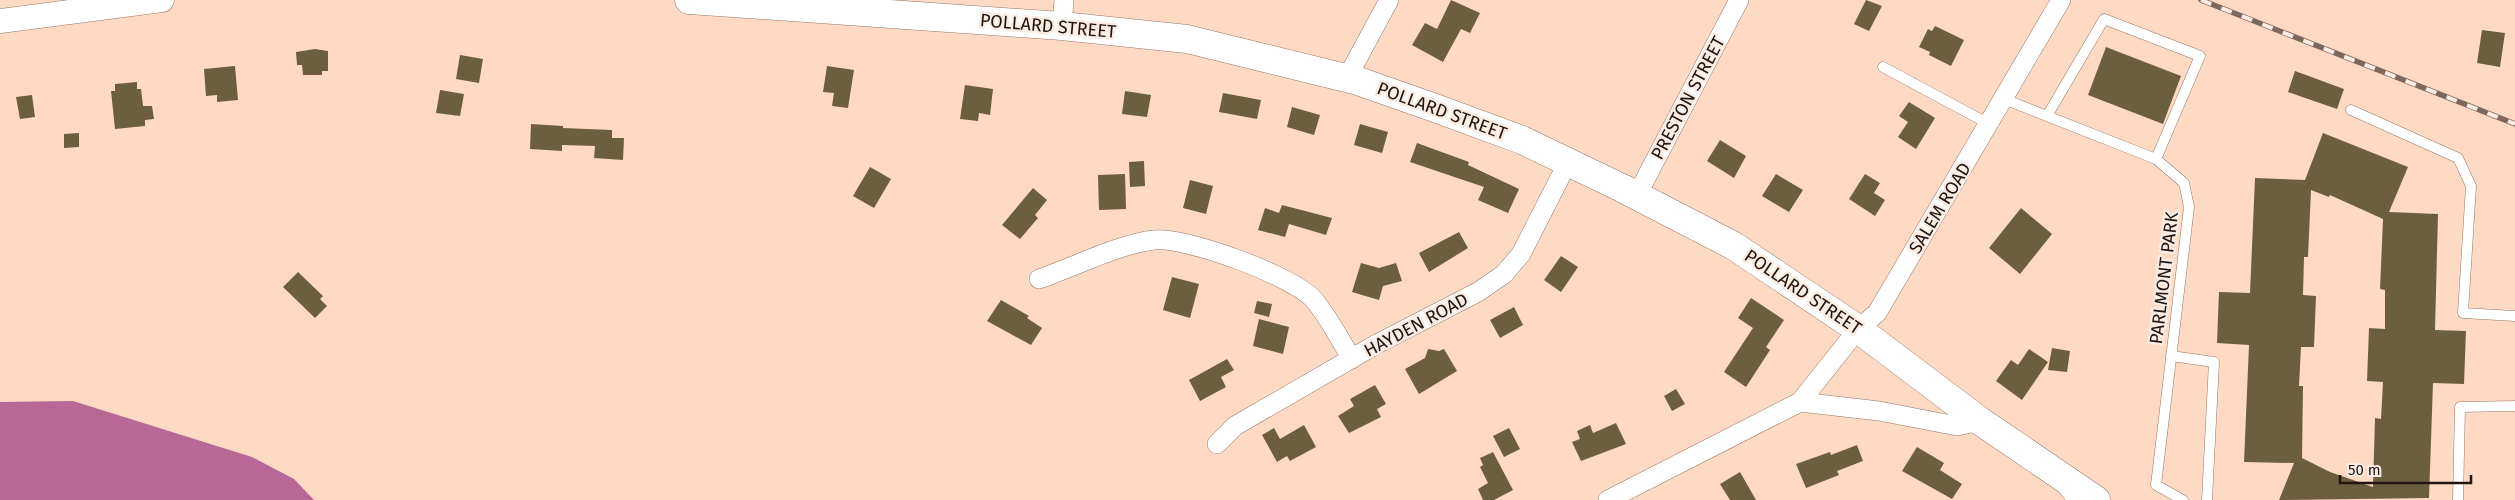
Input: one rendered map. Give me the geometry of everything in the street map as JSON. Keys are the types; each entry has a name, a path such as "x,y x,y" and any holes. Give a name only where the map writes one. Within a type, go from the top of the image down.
{"main road":[{"name":"POLLARD STREET","path":"689,0 1063,13 1347,78 1522,140 1637,195 1734,246 1858,329 2077,492 2096,500"}],"street":[{"path":"0,21 162,0"},
{"path":"1347,78 1389,0"},
{"name":"PRESTON STREET","path":"1637,195 1739,0"},
{"name":"SALEM ROAD","path":"1608,500 1800,402 1858,329 1877,313 2061,0"},
{"name":"HAYDEN ROAD","path":"1217,444 1234,426 1352,359 1478,292 1504,274 1521,254 1568,162"},
{"path":"1039,279 1138,243 1157,239 1199,248 1266,270 1315,300 1352,359"},
{"path":"1800,402 1879,411 1957,426 1980,421"}],"lane":[{"path":"2047,116 2104,18 2200,56 2156,159"},
{"path":"1883,67 1989,124"},
{"name":"PARLMONT PARK","path":"2004,99 2156,159 2184,183 2189,207 2156,485 2183,500"},
{"path":"2351,110 2458,158 2471,186 2462,313 2515,316"},
{"path":"2171,356 2214,362 2207,500"},
{"path":"2458,500 2460,407 2515,406"}],"shaded area":[{"path":"73,401 252,457 294,479 314,500 0,500 0,402"}],"building":[{"path":"1451,0 1480,13 1470,33 1461,29 1443,62 1412,45 1425,23 1437,29"},
{"path":"1866,0 1882,6 1869,31 1854,24"},
{"path":"1935,26 1964,40 1951,66 1929,55 1930,52 1919,47 1928,29 1932,31"},
{"path":"2482,30 2505,33 2500,67 2477,63"},
{"path":"2106,47 2181,76 2163,124 2088,95"},
{"path":"315,49 328,51 328,71 322,71 322,75 303,75 302,65 297,65 296,52"},
{"path":"460,55 483,59 479,83 456,79"},
{"path":"235,66 238,100 217,102 217,95 206,96 204,69"},
{"path":"827,66 854,70 848,108 832,106 834,93 823,92"},
{"path":"2295,71 2344,89 2337,109 2288,92"},
{"path":"137,82 137,89 141,89 143,106 152,106 154,119 145,120 145,126 115,129 111,91 115,91 115,84"},
{"path":"965,85 993,89 990,115 979,113 978,121 960,119"},
{"path":"440,90 464,94 460,116 436,113"},
{"path":"1125,91 1151,95 1147,117 1122,114"},
{"path":"1223,93 1261,100 1257,119 1219,112"},
{"path":"32,95 35,117 20,119 16,97"},
{"path":"1909,102 1935,118 1916,149 1898,137 1908,122 1899,116"},
{"path":"1292,107 1320,115 1314,135 1287,127"},
{"path":"531,124 563,126 563,128 612,130 612,138 624,138 623,160 594,158 595,146 562,145 562,151 530,149"},
{"path":"1360,124 1388,132 1382,153 1354,145"},
{"path":"79,133 79,147 64,148 64,134"},
{"path":"2323,133 2408,167 2389,212 2438,214 2435,330 2466,331 2464,384 2433,383 2429,498 2279,500 2294,463 2244,462 2249,345 2217,343 2219,292 2250,293 2255,178 2305,180","holes":["2311,190 2329,197 2330,195 2383,219 2380,289 2385,290 2385,329 2369,328 2367,381 2383,382 2381,419 2375,418 2373,487 2330,472 2302,458 2303,386 2299,386 2301,347 2314,347 2316,296 2303,295 2304,257 2308,257"]},
{"path":"1720,140 1746,156 1734,178 1707,161"},
{"path":"1417,143 1469,162 1468,165 1519,189 1508,213 1478,200 1484,187 1410,162"},
{"path":"1144,161 1145,186 1130,187 1129,162"},
{"path":"870,167 891,179 874,208 853,196"},
{"path":"1125,174 1126,209 1099,210 1098,175"},
{"path":"1776,174 1803,190 1789,212 1762,196"},
{"path":"1865,174 1880,183 1874,193 1885,200 1875,216 1849,199"},
{"path":"1190,180 1213,186 1206,214 1183,208"},
{"path":"1033,188 1047,200 1035,215 1038,218 1020,239 1002,225"},
{"path":"1282,205 1332,218 1326,235 1289,224 1285,237 1258,230 1265,208 1279,213"},
{"path":"2021,208 2052,234 2020,274 1989,248"},
{"path":"1459,232 1468,248 1429,272 1419,253"},
{"path":"1561,256 1578,267 1561,292 1544,280"},
{"path":"1361,263 1379,268 1396,263 1402,281 1383,286 1379,300 1352,292"},
{"path":"298,272 323,296 320,299 327,306 315,318 283,287"},
{"path":"1172,277 1199,284 1190,318 1163,310"},
{"path":"1751,298 1784,320 1766,347 1770,350 1746,387 1724,372 1753,328 1738,318"},
{"path":"1001,300 1029,316 1027,318 1042,328 1031,345 987,321"},
{"path":"1257,301 1272,304 1269,317 1254,313"},
{"path":"1514,307 1523,325 1500,338 1490,320"},
{"path":"1259,319 1289,327 1283,354 1253,346"},
{"path":"2052,348 2070,351 2067,372 2048,370"},
{"path":"1428,349 1439,351 1444,349 1457,371 1419,394 1405,369 1425,358"},
{"path":"2029,349 2048,362 2022,400 1996,381 2011,360 2018,365"},
{"path":"1227,359 1234,370 1221,377 1226,387 1200,401 1189,380"},
{"path":"1375,385 1386,404 1377,409 1381,417 1349,433 1338,416 1354,406 1350,399"},
{"path":"1676,389 1685,404 1672,411 1664,396"},
{"path":"1616,423 1626,444 1581,461 1572,442 1580,439 1577,431 1590,425 1593,433"},
{"path":"1304,425 1316,447 1290,461 1287,456 1277,462 1262,435 1274,428 1280,439"},
{"path":"1509,428 1520,449 1504,457 1493,436"},
{"path":"1857,445 1863,461 1837,471 1839,475 1806,488 1796,464 1830,452 1831,455"},
{"path":"1917,447 1944,463 1940,470 1962,484 1952,499 1902,471"},
{"path":"1493,452 1513,490 1494,500 1483,500 1478,489 1488,483 1480,467 1483,465 1480,458"},
{"path":"1740,472 1756,500 1730,500 1720,484"}],"railway":[{"path":"2201,0 2515,124"}]}
